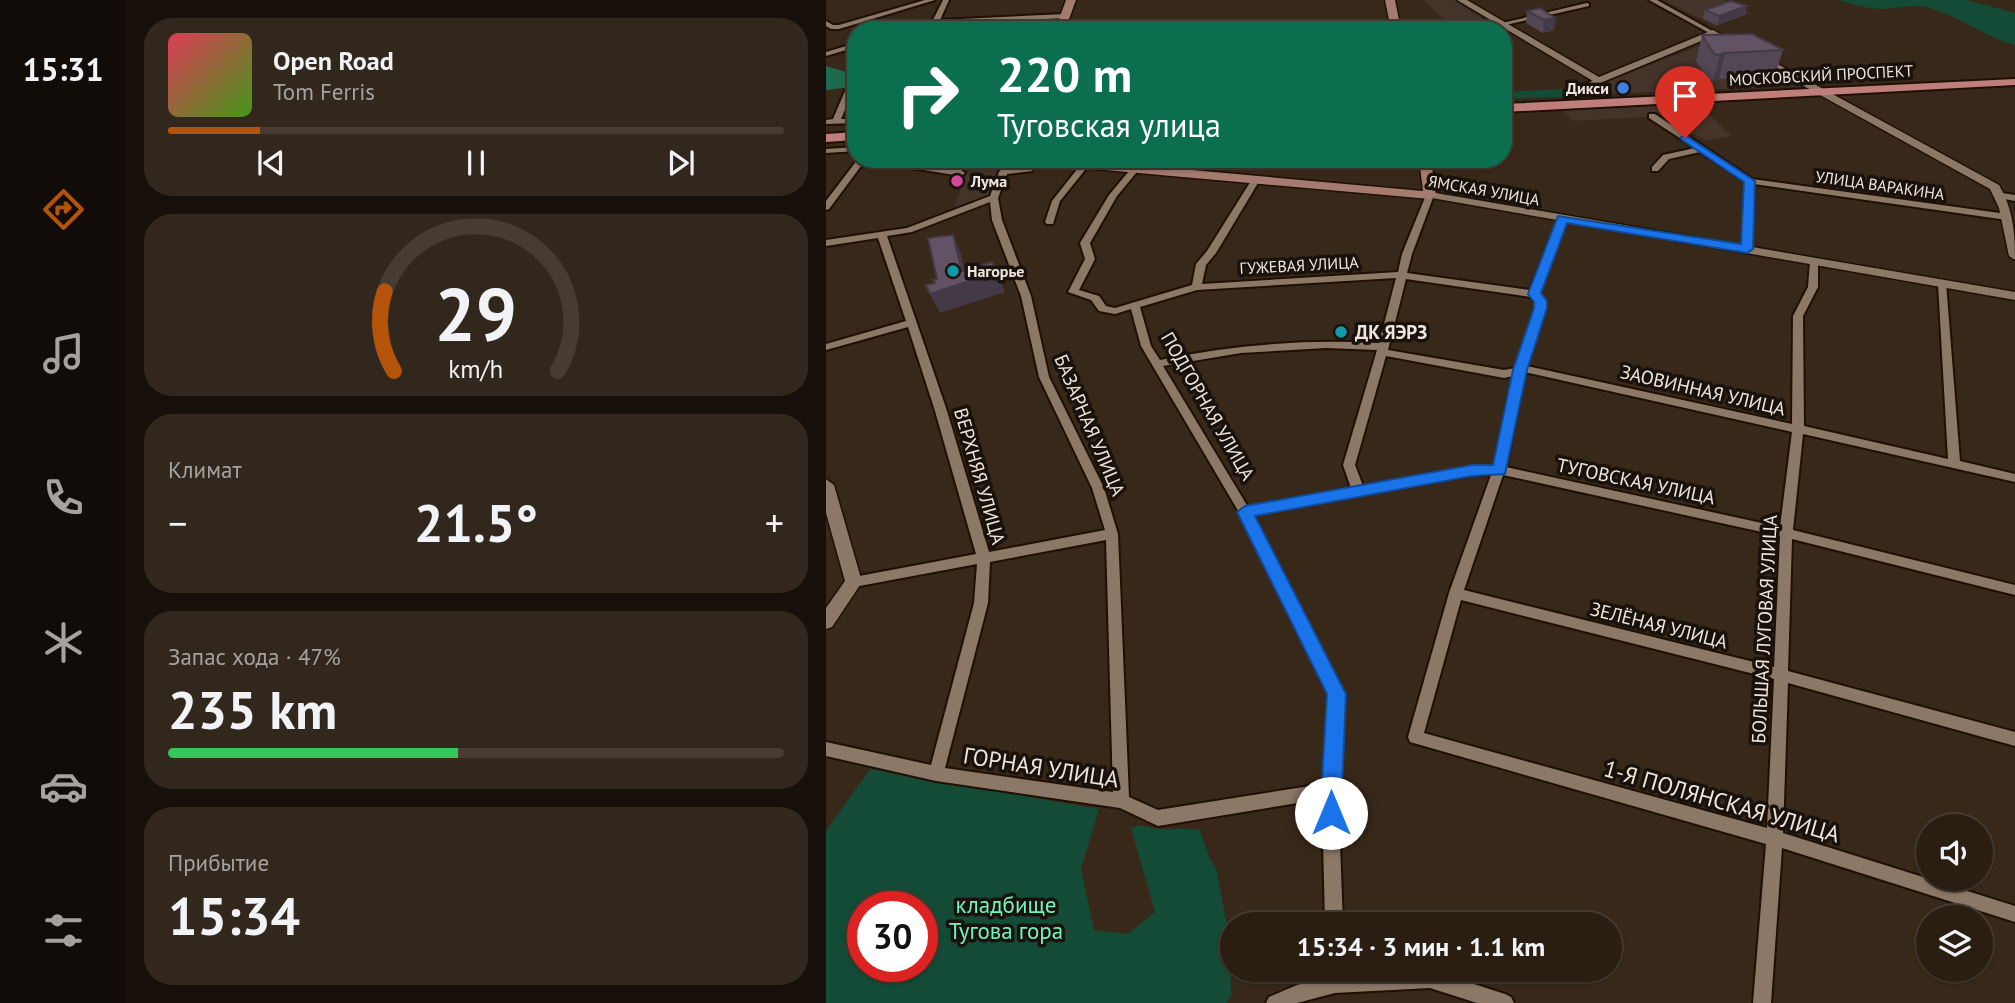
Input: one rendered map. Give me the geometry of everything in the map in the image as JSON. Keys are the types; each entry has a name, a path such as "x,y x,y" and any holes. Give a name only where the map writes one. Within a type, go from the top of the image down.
{"main road":[{"path":"1063,21 1071,0"},
{"path":"1390,0 1394,21"},
{"name":"МОСКОВСКИЙ ПРОСПЕКТ","path":"1512,107 2015,79"},
{"name":"МОСКОВСКИЙ ПРОСПЕКТ","path":"1512,102 1819,90"},
{"path":"826,138 847,137"},
{"name":"ЯМСКАЯ УЛИЦА","path":"1148,168 1430,195"},
{"path":"1426,168 1430,195"}],"street":[{"path":"860,21 932,0"},
{"path":"935,21 946,0"},
{"path":"1461,0 1496,21"},
{"path":"1652,0 1988,182 2002,196 2015,256"},
{"path":"1512,22 1587,5"},
{"path":"971,21 1065,16"},
{"path":"826,23 836,28 847,25"},
{"path":"1512,30 1598,81"},
{"path":"1570,93 1579,92 1598,81 1713,33"},
{"path":"826,54 847,48"},
{"path":"826,122 831,127 847,95"},
{"path":"1652,116 1750,181 1747,249"},
{"path":"826,150 847,149"},
{"path":"1655,169 1666,157 1702,149"},
{"path":"826,206 855,168"},
{"path":"930,168 961,173"},
{"path":"826,243 909,230 994,198 1006,168"},
{"path":"1003,172 1025,171 1029,168"},
{"path":"1050,222 1056,201 1083,168"},
{"name":"ГУЖЕВАЯ УЛИЦА","path":"1136,168 1113,195 1086,243 1090,259 1073,292 1095,298 1103,309 1115,311 1196,287 1401,275 1534,294"},
{"path":"1196,287 1201,264 1211,253 1257,178"},
{"name":"УЛИЦА ВАРАКИНА","path":"1750,181 2007,217"},
{"path":"1358,490 1349,465 1401,275 1430,195"},
{"name":"ЯМСКАЯ УЛИЦА","path":"1430,195 2015,296"},
{"path":"2002,196 2015,198"},
{"name":"БАЗАРНАЯ УЛИЦА","path":"994,198 997,220 1026,296 1044,377 1098,488 1112,534 1121,801"},
{"path":"1456,593 1499,470 1520,370 1541,308 1540,301 1534,294 1563,219"},
{"name":"ВЕРХНЯЯ УЛИЦА","path":"883,235 984,558 981,603 936,774"},
{"name":"БОЛЬШАЯ ЛУГОВАЯ УЛИЦА","path":"1762,1003 1774,838 1786,533 1798,430 1798,316 1813,286 1815,261"},
{"path":"1944,284 1954,465"},
{"name":"ПОДГОРНАЯ УЛИЦА","path":"1135,306 1146,346 1245,512 1337,694 1330,790 1334,912"},
{"path":"826,347 912,323"},
{"name":"ЗАОВИННАЯ УЛИЦА","path":"1157,364 1203,354 1334,343 1382,349 1504,374 1529,369 1645,392 1798,430 2015,478"},
{"name":"ТУГОВСКАЯ УЛИЦА","path":"1245,512 1472,471 1499,470 1786,533 2015,590"},
{"path":"826,485 855,582"},
{"path":"826,622 855,582 1112,534"},
{"name":"ЗЕЛЁНАЯ УЛИЦА","path":"1456,593 2015,738"},
{"name":"1-Я ПОЛЯНСКАЯ УЛИЦА","path":"1456,593 1415,737 1774,838 2015,914"},
{"name":"ГОРНАЯ УЛИЦА","path":"826,749 936,774 1121,801 1158,818 1330,790"},
{"path":"1275,1003 1324,982"},
{"path":"1439,982 1505,1003"}],"shaded area":[{"path":"1424,0 1454,0 1486,21 1445,21"},
{"path":"1663,0 1723,0 1750,13 1715,26"},
{"path":"1718,39 1800,83 1797,86 1581,95 1579,92"},
{"path":"1697,102 1731,136 1706,141 1669,120 1644,117 1573,121 1560,109"},
{"path":"970,168 1010,168 993,202 952,215"}],"green space":[{"path":"1838,0 1967,0 2015,13 2015,45 1930,8 1914,6 1875,9"},
{"path":"826,66 847,72 847,87 826,90"},
{"path":"1562,89 1566,97 1512,99 1512,92"},
{"name":"кладбище Тугова гора","path":"870,769 1099,809 1081,869 1094,930 1128,934 1155,912 1131,828 1142,826 1200,830 1209,857 1216,868 1225,912 1220,912 1220,982 1231,982 1231,994 1227,1003 826,1003 826,831"}],"building":[{"path":"1731,1 1747,6 1719,16 1705,10"},
{"path":"1540,8 1555,18 1544,20 1527,11"},
{"path":"1752,34 1783,50 1714,54 1702,35"},
{"path":"953,235 962,271 992,262 997,272 930,294 926,285 935,283 933,280 937,279 928,238"}],"place":[{"name":"Дикси","path":"1623,88"},
{"name":"Лума","path":"957,181"},
{"name":"Нагорье","path":"953,271"},
{"name":"ДК ЯЭРЗ","path":"1341,332"}],"route":[{"path":"1331,813 1330,790 1337,694 1245,512 1472,471 1499,470 1520,370 1541,308 1540,301 1534,294 1563,219 1747,249 1750,181 1685,138"}]}
